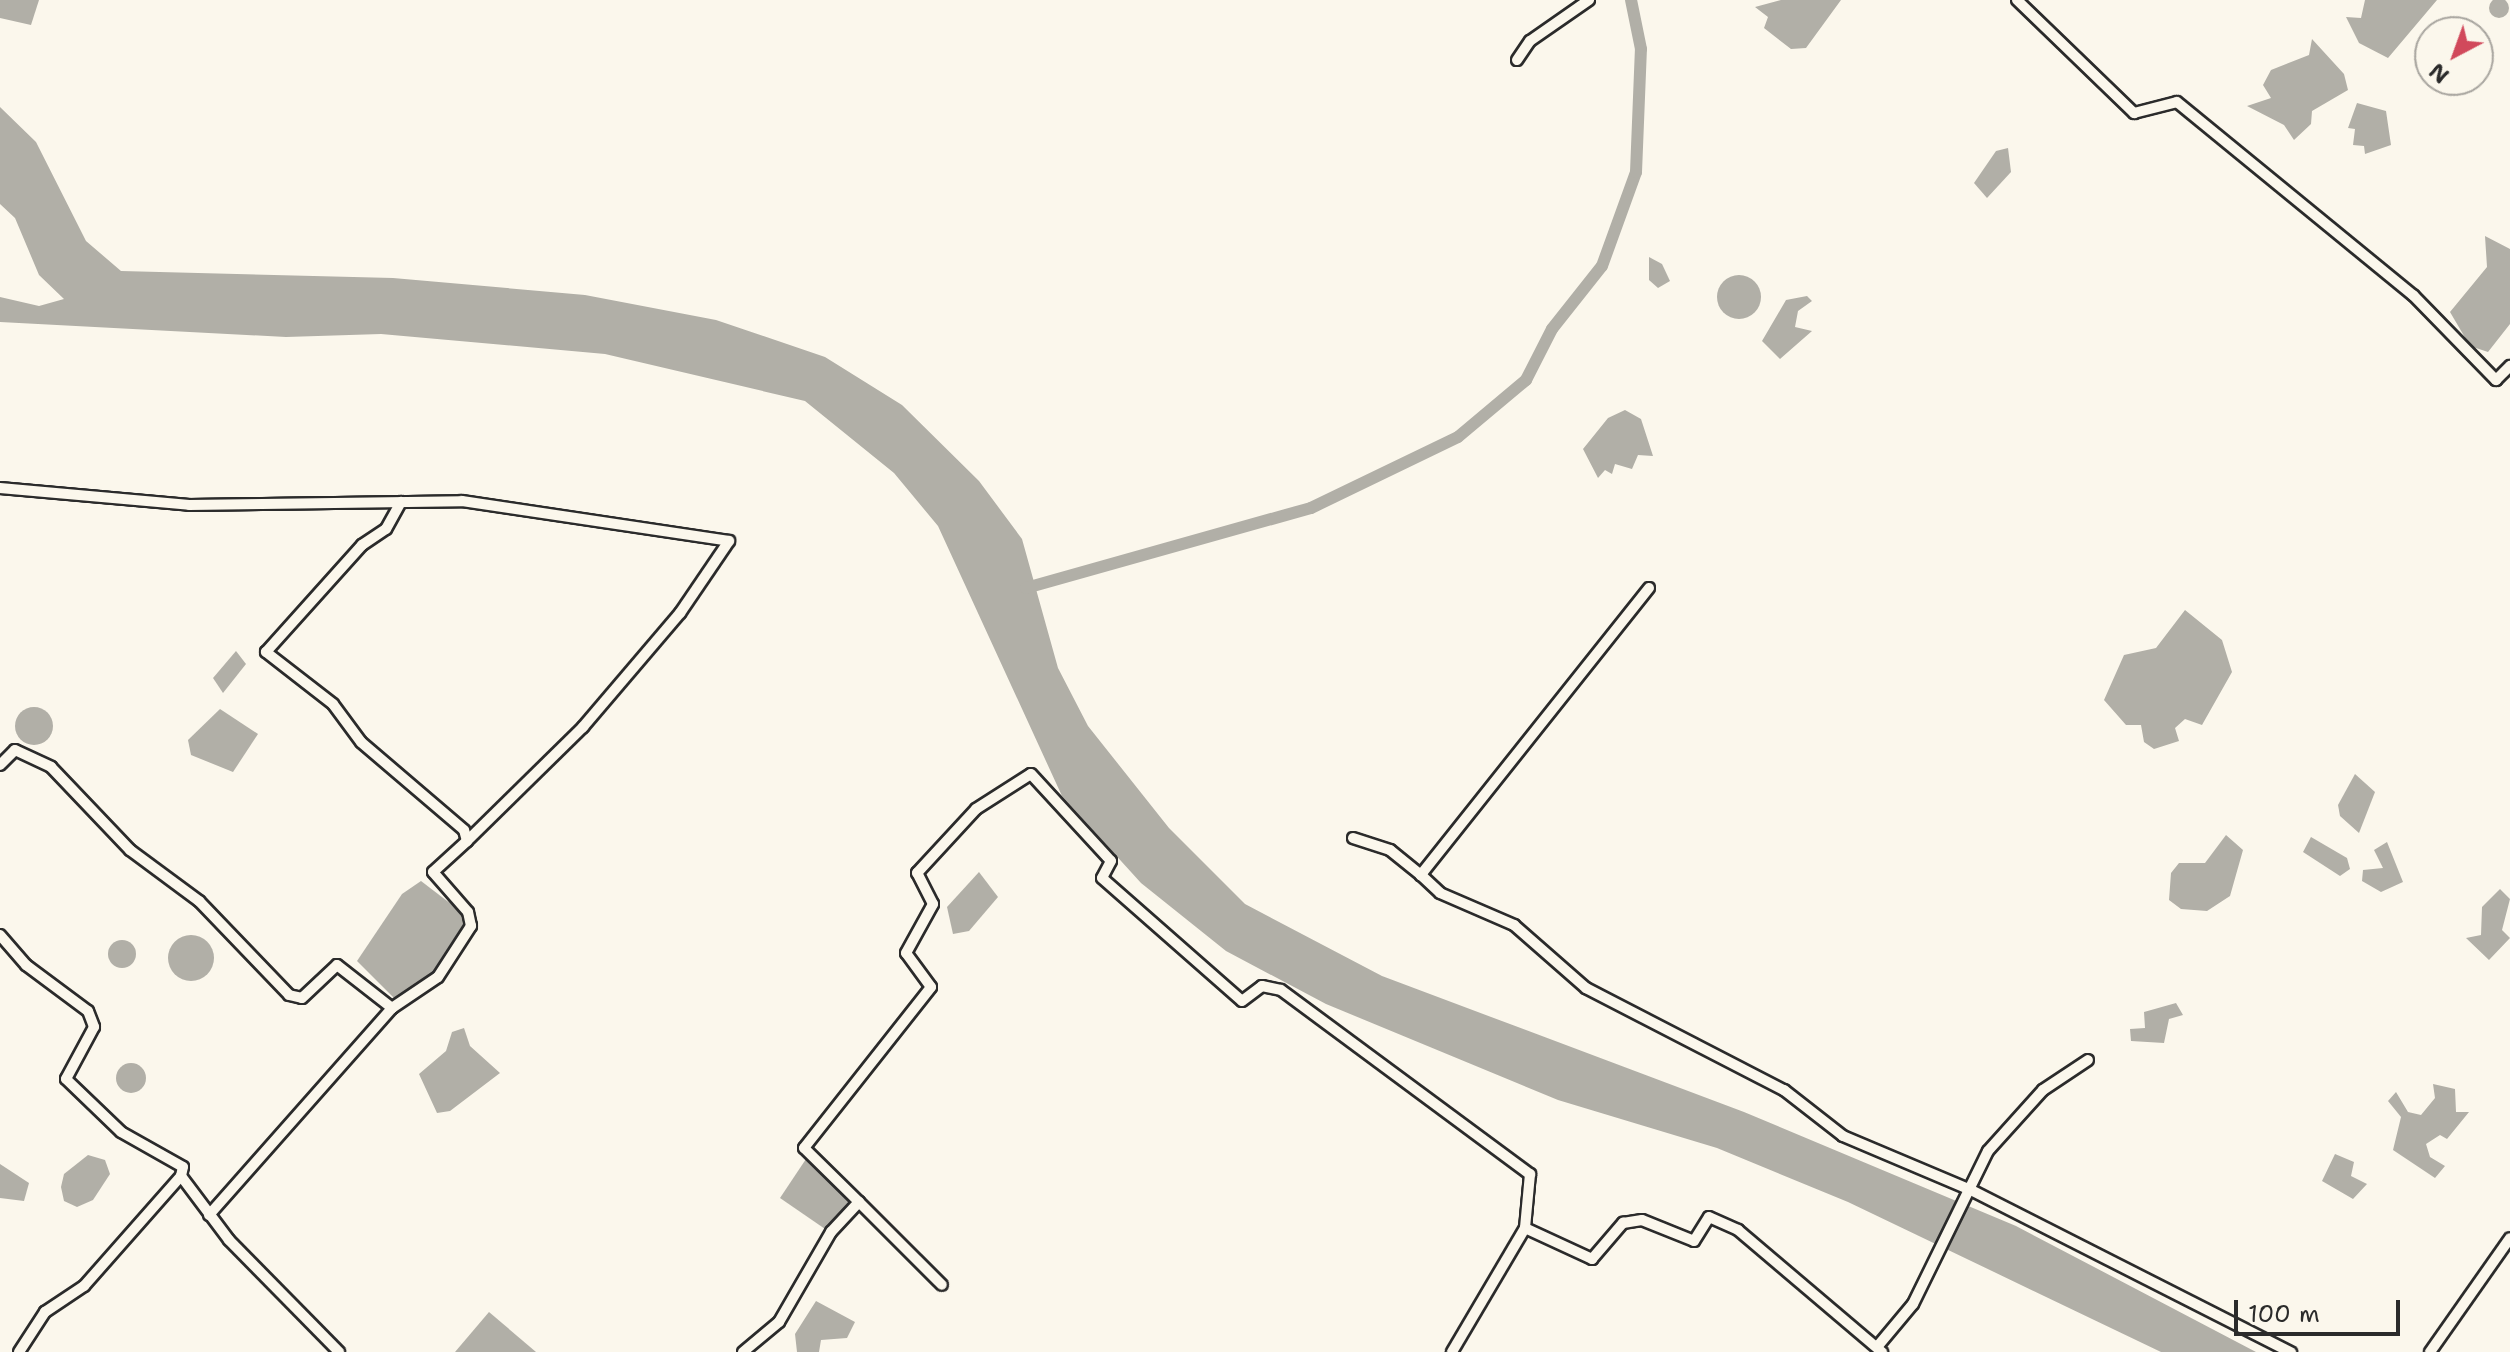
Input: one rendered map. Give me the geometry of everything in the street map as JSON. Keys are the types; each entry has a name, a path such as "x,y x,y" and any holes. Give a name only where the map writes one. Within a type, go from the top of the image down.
{"street":[{"path":"1517,60 1530,41 1589,0"},
{"path":"2017,0 2134,113 2177,102 2413,295 2496,380 2510,366"},
{"path":"0,488 189,505 462,501 729,541 680,613 583,727 433,872 468,912 471,926 438,977 392,1008 209,1215"},
{"path":"401,502 386,529 362,545 266,652 333,704 361,742 464,830 467,841"},
{"path":"1421,875 1649,588"},
{"path":"0,765 15,750 51,767 130,850 199,901 289,995 302,998 337,965 392,1008"},
{"path":"942,1285 804,1148 931,987 906,953 933,904 917,873 976,809 1031,774 1111,861 1102,878 1242,1001 1262,986 1281,990 1530,1174 1525,1228 1452,1352"},
{"path":"1353,838 1390,850 1440,893 1514,925 1586,988 1784,1090 1843,1136 1969,1193 2291,1352"},
{"path":"0,935 26,965 88,1011 94,1027 66,1079 121,1132 183,1167 181,1176 84,1286 45,1312 19,1352"},
{"path":"1525,1228 1592,1259 1623,1223 1642,1220 1694,1241 1709,1217 1738,1230 1880,1350 1935,1261 1988,1151 2014,1120 2088,1060"},
{"path":"181,1176 209,1215 339,1352"},
{"path":"743,1352 779,1322 831,1232 859,1202"},
{"path":"2430,1352 2510,1238"}],"shaded area":[{"path":"2495,-1 2503,-1 2508,4 2508,12 2503,17 2495,17 2490,12 2490,4"},
{"path":"0,0 39,0 31,25 0,18"},
{"path":"1781,0 1841,0 1806,48 1791,49 1764,28 1768,17 1755,7"},
{"path":"2365,0 2437,0 2423,16 2414,16 2414,27 2388,58 2359,43 2346,17 2361,18"},
{"path":"2312,39 2344,74 2348,90 2312,111 2311,124 2294,140 2284,125 2247,106 2271,98 2263,85 2271,70 2309,55"},
{"path":"2357,103 2386,111 2391,145 2365,154 2364,146 2353,145 2355,129 2348,128"},
{"path":"0,107 36,142 86,241 121,271 393,278 585,295 716,320 825,357 902,405 979,481 1022,539 1058,668 1088,726 1169,828 1245,904 1382,976 1744,1112 2016,1226 2256,1352 2161,1352 1848,1202 1717,1148 1558,1100 1326,1004 1226,951 1141,883 1062,796 938,526 894,473 805,401 605,354 381,334 286,337 0,322 0,297 39,306 64,299 39,275 15,218 0,204"},
{"path":"2008,148 2011,172 1987,198 1974,183 1996,151"},
{"path":"2485,236 2510,249 2510,324 2488,352 2470,346 2450,312 2487,267"},
{"path":"1649,257 1662,264 1670,281 1658,288 1649,280"},
{"path":"1739,275 1754,282 1761,297 1754,312 1739,319 1724,312 1717,297 1724,282"},
{"path":"1807,296 1812,301 1798,311 1795,327 1812,331 1780,359 1762,341 1786,300"},
{"path":"1625,410 1641,419 1653,456 1638,455 1632,469 1615,464 1612,474 1605,470 1598,478 1583,449 1608,418"},
{"path":"2185,610 2222,640 2232,672 2202,725 2185,719 2175,728 2179,741 2154,749 2144,742 2141,725 2126,725 2104,700 2124,655 2156,648"},
{"path":"236,651 246,664 223,693 213,678"},
{"path":"34,707 47,713 53,726 47,739 34,745 21,739 15,726 21,713"},
{"path":"220,709 258,734 233,772 191,755 188,740"},
{"path":"2355,774 2375,792 2359,833 2340,816 2338,805"},
{"path":"2226,835 2243,850 2230,896 2207,911 2181,909 2169,900 2171,873 2179,863 2205,863"},
{"path":"2311,837 2347,858 2350,869 2340,876 2303,852"},
{"path":"2387,842 2403,882 2381,892 2362,881 2363,870 2383,868 2374,850"},
{"path":"979,872 998,897 969,931 953,934 947,907"},
{"path":"421,881 468,917 421,990 397,1001 357,961 402,894"},
{"path":"2500,889 2510,899 2502,930 2510,938 2489,960 2466,938 2481,935 2482,907"},
{"path":"191,935 207,942 214,958 207,974 191,981 175,974 168,958 175,942"},
{"path":"122,940 132,944 136,954 132,964 122,968 112,964 108,954 112,944"},
{"path":"2176,1003 2183,1015 2169,1019 2164,1043 2131,1041 2130,1029 2145,1028 2144,1012"},
{"path":"464,1028 470,1046 500,1073 450,1111 437,1113 419,1074 446,1051 452,1032"},
{"path":"131,1063 137,1064 145,1072 145,1084 137,1092 131,1093 125,1092 117,1084 116,1078 117,1072 125,1064"},
{"path":"2433,1084 2455,1089 2456,1112 2469,1112 2447,1139 2440,1135 2426,1144 2430,1157 2445,1166 2435,1178 2393,1150 2401,1117 2388,1101 2396,1092 2408,1112 2421,1115 2435,1098"},
{"path":"2335,1154 2354,1162 2351,1176 2367,1184 2353,1199 2322,1181"},
{"path":"88,1155 105,1160 110,1174 93,1200 77,1207 64,1201 61,1187 64,1174"},
{"path":"806,1159 852,1201 828,1231 780,1198"},
{"path":"0,1164 29,1183 24,1201 0,1198"},
{"path":"816,1301 855,1322 847,1338 821,1340 819,1352 797,1352 795,1334"},
{"path":"489,1312 536,1352 455,1352"}],"waterway":[{"path":"1026,588 1311,508 1458,437 1526,380 1552,329 1602,266 1636,172 1641,49 1631,0"}]}
